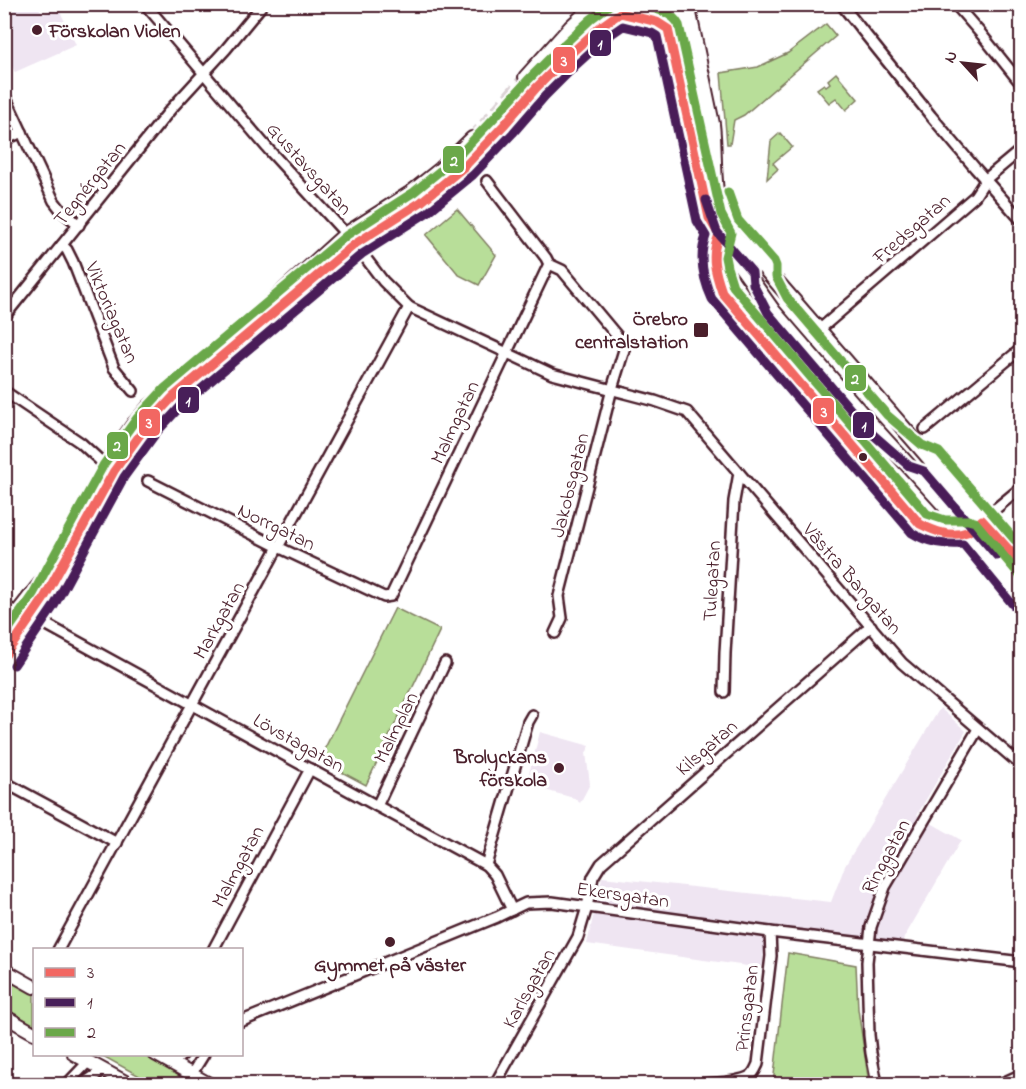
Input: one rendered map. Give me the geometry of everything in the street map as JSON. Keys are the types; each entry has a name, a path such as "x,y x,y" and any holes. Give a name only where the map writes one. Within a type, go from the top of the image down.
{"main road":[{"path":"525,77 570,27 595,4"},
{"path":"536,88 586,40 632,4"},
{"path":"664,4 709,218 723,242 773,311 968,532 1022,597"},
{"path":"685,6 711,117 717,200 727,226 1022,565"},
{"path":"620,13 657,22 668,29"},
{"path":"689,126 703,130 714,144"},
{"path":"4,629 32,596 54,563 123,437 149,406 237,332 345,234 411,192 440,169 472,138"},
{"path":"4,658 43,600 114,471 147,425 173,398 355,244 421,202 465,166 480,150"},
{"path":"968,532 982,520"},
{"path":"4,970 33,986"},
{"path":"4,1016 33,1032"},
{"path":"158,1056 172,1064 188,1080 208,1084"},
{"path":"90,1058 103,1070 129,1084"}],"street":[{"name":"Gustavsgatan","path":"145,4 269,150 355,244 383,281 409,307 552,374 668,405"},
{"name":"Tegnérgatan","path":"4,317 171,109 204,74 262,4"},
{"path":"955,4 1022,85"},
{"path":"848,6 909,89 1022,221"},
{"path":"4,94 54,201 79,225"},
{"path":"4,142 22,132"},
{"name":"Fredsgatan","path":"819,330 975,196 986,179 1022,149"},
{"path":"487,181 549,264"},
{"name":"Viktoriagatan","path":"62,245 67,250 114,368 133,391"},
{"name":"Jakobsgatan","path":"549,264 562,270 622,342 624,350 559,596 562,618 555,633"},
{"name":"Malmgatan","path":"391,596 549,264"},
{"name":"Markgatan","path":"59,948 409,307"},
{"path":"925,429 1022,348"},
{"path":"4,392 81,443 106,466"},
{"name":"Västra Bangatan","path":"668,405 687,412 903,663 1022,766"},
{"name":"Tulegatan","path":"724,692 734,501 739,473"},
{"name":"Norrgatan","path":"148,481 278,547 384,597 391,596"},
{"path":"982,520 1022,487"},
{"path":"4,606 17,612"},
{"name":"Lövstagatan","path":"49,626 486,865 495,875 512,910"},
{"name":"Kilsgatan","path":"587,908 593,877 601,864 871,626"},
{"name":"Malmplan","path":"377,806 445,663"},
{"path":"486,865 532,715"},
{"name":"Ringgatan","path":"877,1084 869,1035 867,962 871,927 885,887 978,729"},
{"name":"Malmgatan","path":"214,948 310,769"},
{"path":"4,782 117,843"},
{"name":"Ekersgatan","path":"243,1021 526,903 552,902 770,932 1022,962"},
{"name":"Karlsgatan","path":"495,1084 578,937 587,908"},
{"name":"Prinsgatan","path":"705,1084 750,1077 758,1064 771,956 770,932"},
{"path":"172,1064 181,1056"},
{"path":"188,1080 203,1056"},
{"path":"67,1084 90,1058"},
{"path":"76,1084 87,1081 103,1070"},
{"path":"1000,1084 1022,1074"}],"shaded area":[{"name":"Förskolan Violen","path":"5,4 36,5 44,14 57,5 76,45 15,72 5,55"},
{"path":"940,708 966,731 917,815 961,840 901,943 767,926 762,968 587,944 602,877 831,902 845,866"},
{"name":"Brolyckans förskola","path":"540,732 590,746 586,753 590,784 580,803 574,798 526,785"}],"green space":[{"path":"826,24 836,36 744,115 734,120 730,144 727,144 721,73 758,67 788,53"},
{"path":"836,73 858,99 846,110 836,98 829,103 817,89 830,83 828,80"},
{"path":"780,133 792,147 773,163 778,169 767,179 771,141"},
{"path":"457,209 496,255 479,285 459,275 426,235"},
{"path":"395,608 440,630 366,785 319,760"},
{"path":"788,953 856,965 858,1009 869,1084 773,1084"},
{"path":"5,977 33,993 33,1025 5,1009"},
{"path":"103,1056 148,1056 179,1075 177,1084 154,1084"}],"tunnel":[{"path":"472,138 525,77"},
{"path":"480,150 536,88"}],"transit line":[{"name":"2","path":"4,636 33,594 104,464 137,418 164,389 347,235 414,192 457,157 559,49 611,4"},
{"name":"2","path":"636,4 666,13 679,25 721,214 731,233 725,257 733,286 927,514 945,520 975,522 1022,578"},
{"name":"3","path":"4,657 43,600 114,471 147,425 173,397 355,244 421,202 465,166 567,57 599,28 620,13 657,22 668,29 709,218 719,235 714,264 722,292 920,524 949,534 961,534 969,531 982,520 1022,564"},
{"name":"1","path":"14,665 54,606 124,477 156,433 181,406 362,254 428,212 473,175 575,66 623,26 657,36 697,221 706,236 702,260 706,284 712,299 912,533 936,543 963,544 1013,605"},
{"name":"2","path":"728,192 738,220 774,261 776,277 787,298 887,415 922,445 939,452 1015,540"},
{"name":"1","path":"706,200 717,232 752,272 753,284 768,313 869,431 909,466 924,471 997,556"}],"place":[{"name":"Förskolan Violen","path":"37,30"},
{"name":"Örebro centralstation","path":"701,330"},
{"name":"Brolyckans förskola","path":"559,768"},
{"name":"Gymmet på väster","path":"390,942"}]}
